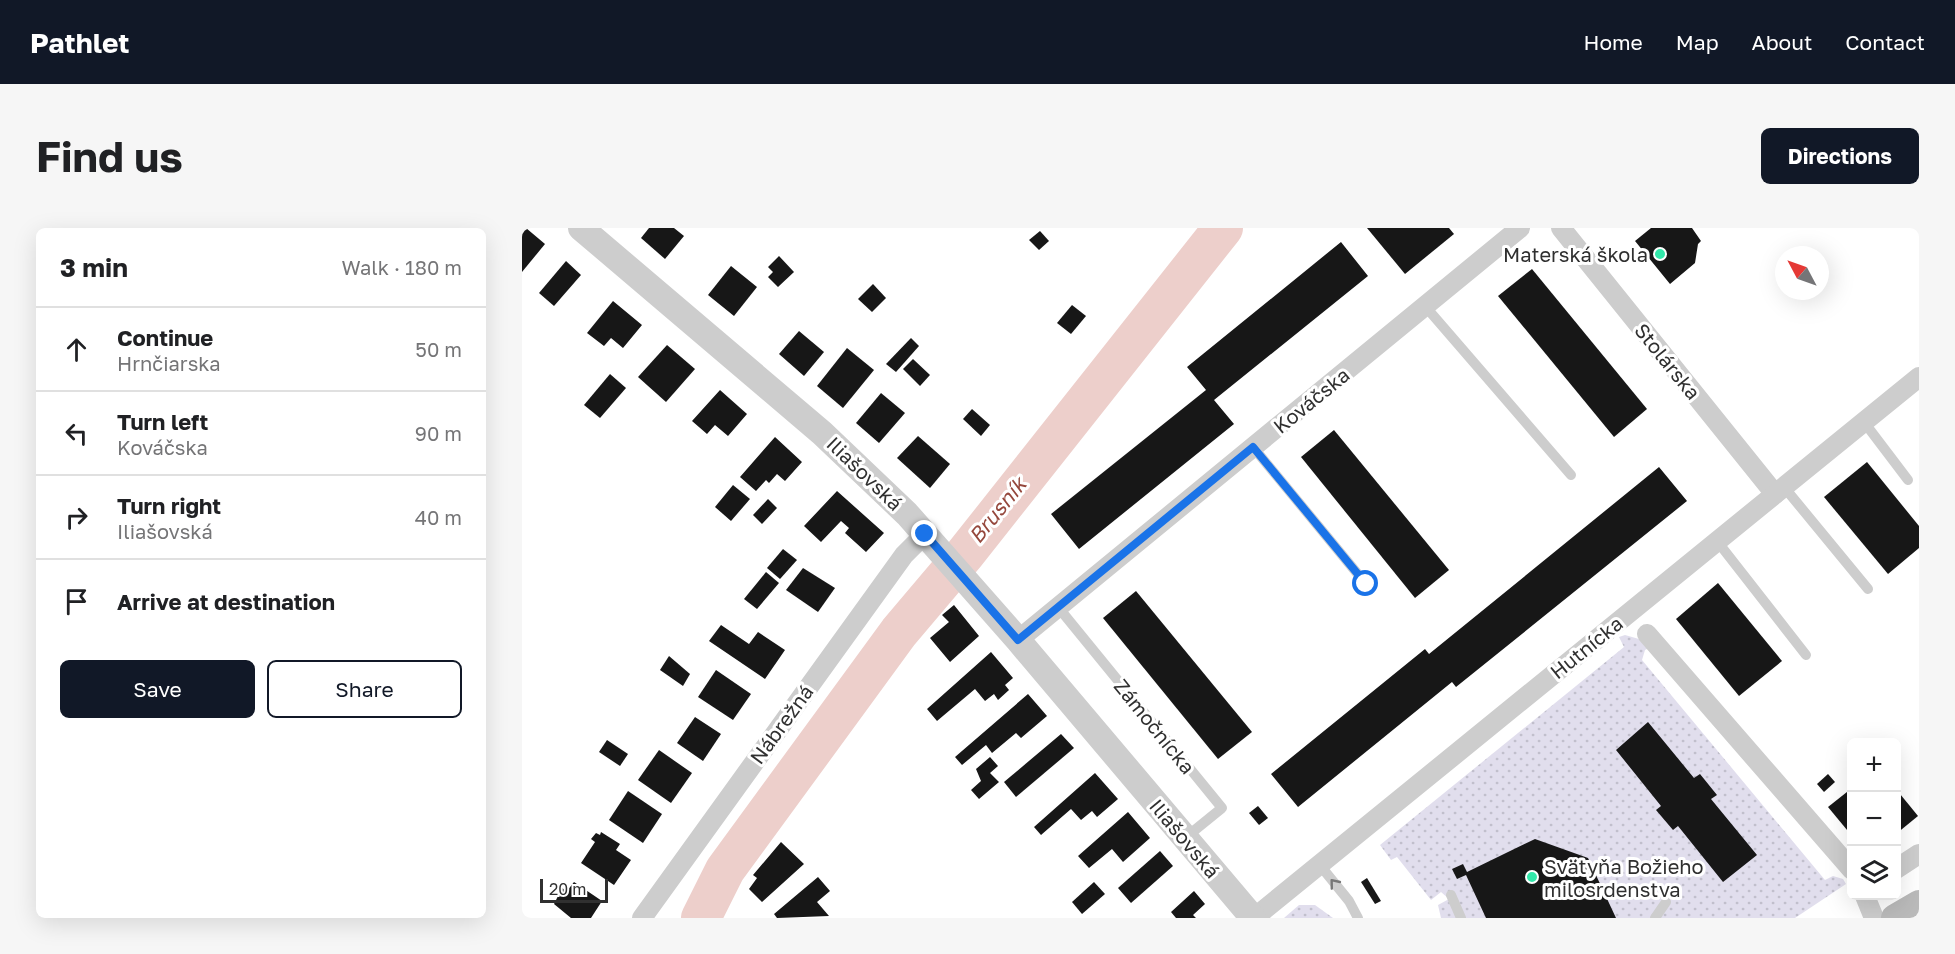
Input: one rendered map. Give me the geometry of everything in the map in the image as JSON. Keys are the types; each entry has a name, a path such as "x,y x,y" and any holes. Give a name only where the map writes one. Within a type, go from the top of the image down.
{"main road":[{"path":"1895,918 1919,903"}],"street":[{"name":"Iliašovská","path":"581,228 822,433 929,539 1018,640 1254,918"},
{"name":"Kováčska","path":"1018,640 1520,228"},
{"name":"Stolárska","path":"1561,228 1779,491"},
{"name":"Hutnícka","path":"1254,918 1919,377"},
{"name":"Nábrežná","path":"642,918 904,555 929,539"},
{"path":"1647,634 1847,865"},
{"path":"1901,865 1919,854"},
{"path":"1867,900 1874,918"}],"lane":[{"path":"1425,306 1570,475"},
{"path":"1864,422 1908,480"},
{"path":"1253,447 1366,584"},
{"path":"1779,491 1868,589"},
{"path":"1717,541 1806,655"},
{"name":"Zámočnícka","path":"1058,607 1222,808 1185,838"},
{"path":"1319,864 1349,901 1358,918"},
{"path":"1451,895 1461,918"},
{"path":"1655,918 1666,902"}],"shaded area":[{"path":"1625,635 1639,639 1649,648 1645,650 1642,660 1825,880 1833,876 1843,879 1846,884 1795,918 1441,918 1438,905 1449,899 1441,892 1431,900 1397,857 1391,860 1380,845 1624,647 1619,637"},
{"path":"1299,905 1315,905 1333,918 1284,918"}],"building":[{"path":"522,228 526,228 545,244 522,272"},
{"path":"649,228 674,228 684,236 665,259 641,238"},
{"path":"1367,228 1449,228 1454,234 1405,274"},
{"name":"Materská škola","path":"1651,228 1692,228 1701,241 1698,244 1695,263 1670,284 1635,241"},
{"path":"1040,231 1049,241 1039,250 1029,240"},
{"path":"1341,242 1368,276 1214,400 1234,424 1079,549 1051,514 1206,390 1187,367"},
{"path":"779,256 794,272 778,287 768,277 773,272 768,267"},
{"path":"566,261 581,275 554,306 539,293"},
{"path":"731,266 757,287 734,316 708,295"},
{"path":"1532,269 1647,409 1614,437 1498,296"},
{"path":"873,284 886,298 872,312 858,299"},
{"path":"613,301 642,325 623,348 611,338 604,346 587,333"},
{"path":"1072,305 1086,316 1071,334 1057,323"},
{"path":"799,331 824,352 804,376 779,354"},
{"path":"911,338 919,346 896,372 886,364"},
{"path":"667,345 695,369 666,402 638,377"},
{"path":"847,348 874,370 843,408 817,386"},
{"path":"913,359 930,375 920,386 903,369"},
{"path":"610,374 626,388 600,418 584,405"},
{"path":"720,390 747,414 728,436 715,425 707,434 692,421"},
{"path":"881,393 905,413 879,443 856,423"},
{"path":"972,409 990,425 981,436 963,419"},
{"path":"1334,430 1449,570 1415,598 1301,457"},
{"path":"918,436 950,464 930,488 897,458"},
{"path":"775,437 802,462 785,481 777,474 769,483 766,480 756,491 740,477"},
{"path":"1867,462 1919,526 1919,548 1888,574 1824,497"},
{"path":"1659,467 1687,501 1456,687 1452,682 1298,807 1271,774 1425,649 1429,654"},
{"path":"733,485 750,499 731,521 715,507"},
{"path":"837,491 884,533 866,552 845,533 849,528 841,521 821,542 804,526"},
{"path":"768,499 777,508 762,524 753,515"},
{"path":"783,549 797,560 780,579 767,568"},
{"path":"803,568 835,588 818,612 786,590"},
{"path":"766,572 779,583 757,609 744,599"},
{"path":"1718,583 1782,661 1739,696 1676,619"},
{"path":"1136,591 1252,732 1218,759 1103,618"},
{"path":"954,605 979,636 950,662 930,638 949,622 942,615"},
{"path":"721,625 749,644 758,632 785,650 765,679 709,641"},
{"path":"991,652 1013,678 1005,685 1009,690 998,700 994,694 985,701 975,689 937,721 927,709"},
{"path":"669,656 690,674 683,686 660,670"},
{"path":"716,670 751,694 733,720 698,697"},
{"path":"1028,694 1047,716 1021,738 1016,733 992,753 986,745 962,765 955,757"},
{"path":"695,717 721,734 703,761 677,743"},
{"path":"1648,722 1694,778 1700,774 1717,795 1711,799 1757,855 1723,882 1678,826 1673,830 1656,810 1661,806 1616,750"},
{"path":"1061,734 1074,748 1016,797 1004,782"},
{"path":"607,740 628,754 620,766 599,752"},
{"path":"659,750 692,773 671,803 638,780"},
{"path":"990,757 998,766 990,773 999,782 979,799 971,790 981,781 976,769"},
{"path":"1095,773 1118,799 1097,817 1092,811 1081,820 1071,809 1041,835 1034,827"},
{"path":"1828,774 1835,782 1824,792 1817,784"},
{"path":"628,791 662,814 643,843 609,820"},
{"path":"1847,792 1847,830 1828,807"},
{"path":"1901,795 1918,816 1901,830"},
{"path":"1258,806 1268,818 1259,825 1249,813"},
{"path":"1128,812 1150,838 1123,862 1112,849 1089,868 1078,856"},
{"path":"601,832 620,844 616,850 631,860 614,885 581,863 595,842 591,839 596,833 600,835"},
{"name":"Svätyňa Božieho milosrdenstva","path":"1535,839 1588,858 1616,918 1486,918 1466,875 1457,879 1452,869 1463,864 1467,872"},
{"path":"781,842 804,864 762,902 749,889 757,878 753,875"},
{"path":"1160,851 1173,866 1131,903 1118,888"},
{"path":"818,877 830,891 817,902 829,916 777,918 774,914"},
{"path":"1367,878 1381,901 1375,904 1361,882"},
{"path":"574,882 602,901 591,918 571,918 554,904 562,888 567,891"},
{"path":"1094,882 1105,894 1082,914 1072,902"},
{"path":"1194,891 1205,904 1193,915 1196,918 1176,918 1171,912"}],"waterway":[{"name":"Brusník","path":"701,918 725,870 899,632 965,554 1223,228"}],"place":[{"name":"Materská škola","path":"1660,254"},
{"name":"Svätyňa Božieho milosrdenstva","path":"1532,877"}],"route":[{"path":"925,534 1018,640 1253,447 1366,584"}]}
